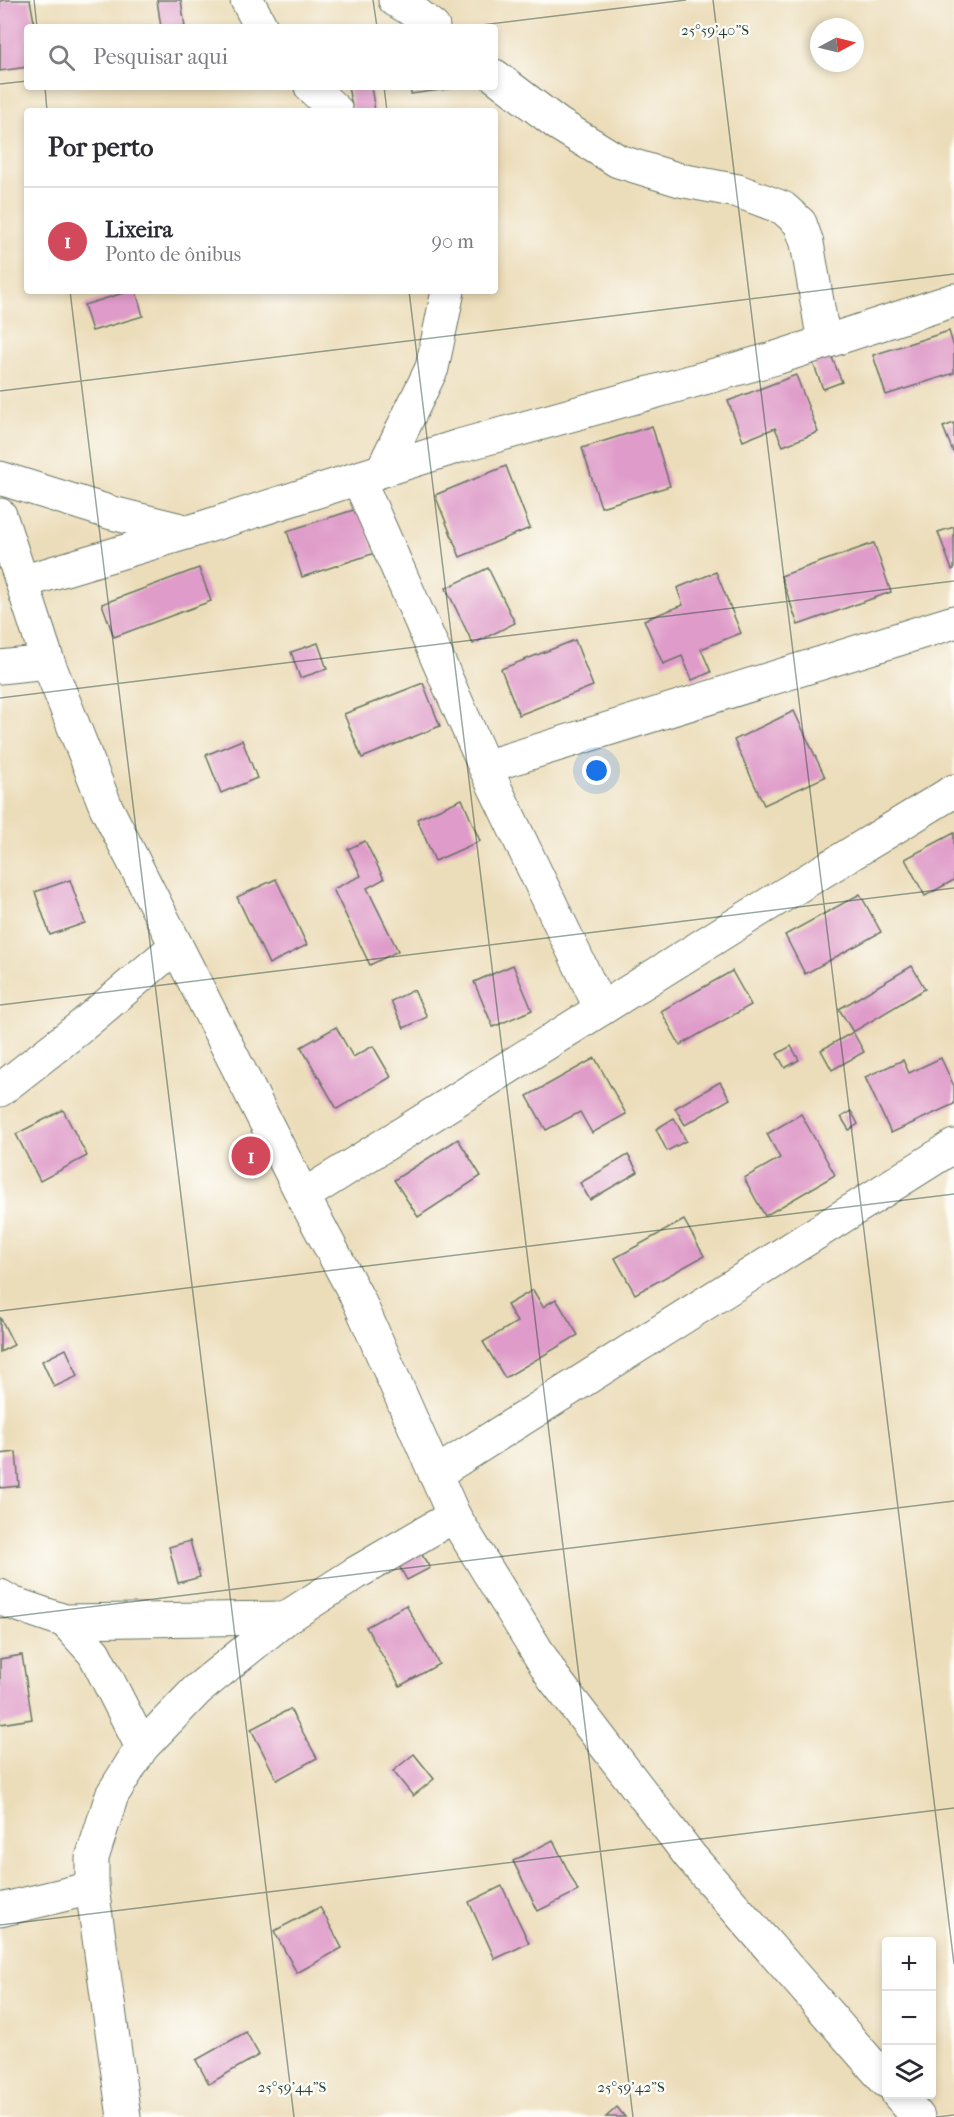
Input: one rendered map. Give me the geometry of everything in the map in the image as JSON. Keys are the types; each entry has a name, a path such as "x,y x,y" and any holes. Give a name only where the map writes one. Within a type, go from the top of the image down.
{"street":[{"path":"247,0 259,24"},
{"path":"394,0 412,10 429,24"},
{"path":"498,78 558,124 618,161 680,180 738,190 783,208 800,223 807,243 824,342"},
{"path":"314,90 333,108"},
{"path":"370,474 432,368 447,294"},
{"path":"22,582 370,474 776,358 954,300"},
{"path":"370,474 485,767 601,1009"},
{"path":"0,478 112,513 189,532"},
{"path":"0,515 48,662 106,807 303,1196 359,1301 454,1516 553,1677 690,1856 882,2076"},
{"path":"485,767 954,622"},
{"path":"0,668 48,662"},
{"path":"303,1196 954,791"},
{"path":"0,1090 78,1029 176,946"},
{"path":"435,1474 954,1146"},
{"path":"124,2117 92,1888 92,1858 112,1795 142,1747 197,1690 286,1618 356,1573 454,1516"},
{"path":"0,1596 12,1603 65,1621 286,1618"},
{"path":"65,1621 94,1653 142,1747"},
{"path":"0,1910 92,1888"},
{"path":"902,2099 918,2117"}],"building":[{"path":"30,0 34,24 24,24 24,67 0,71 0,1"},
{"path":"157,0 181,0 185,24 161,24"},
{"path":"349,90 372,90 374,108 352,108"},
{"path":"410,90 440,90 411,94"},
{"path":"120,294 137,294 143,316 92,331 84,305"},
{"path":"949,331 954,347 954,373 886,395 873,355"},
{"path":"831,355 842,382 823,389 813,363"},
{"path":"796,375 818,432 783,446 775,428 743,441 728,401"},
{"path":"954,423 954,454 943,427"},
{"path":"652,426 670,486 601,507 582,448"},
{"path":"506,466 530,528 460,557 435,495"},
{"path":"360,508 375,553 302,577 287,531"},
{"path":"954,527 954,569 952,570 938,532"},
{"path":"874,543 891,592 798,625 781,576"},
{"path":"199,568 211,601 114,637 102,604"},
{"path":"488,568 515,623 473,644 446,588"},
{"path":"716,572 741,633 701,649 711,672 692,680 682,656 663,664 644,620 683,605 677,588"},
{"path":"575,640 593,686 519,715 501,669"},
{"path":"318,643 327,669 300,678 291,652"},
{"path":"423,683 440,726 362,758 344,714"},
{"path":"794,711 825,777 764,805 734,740"},
{"path":"242,740 257,778 221,793 206,755"},
{"path":"462,799 480,841 435,861 417,819"},
{"path":"954,833 954,880 925,896 905,859"},
{"path":"365,841 384,879 367,888 398,951 370,965 333,889 361,876 348,849"},
{"path":"276,879 307,945 269,964 237,897"},
{"path":"70,880 85,923 50,935 35,892"},
{"path":"860,894 881,932 805,974 785,935"},
{"path":"513,965 532,1010 493,1027 474,982"},
{"path":"912,966 925,989 853,1032 839,1009"},
{"path":"732,971 751,1005 680,1045 661,1011"},
{"path":"414,990 427,1017 404,1028 391,1001"},
{"path":"336,1027 353,1057 373,1046 391,1077 337,1109 301,1047"},
{"path":"853,1032 864,1052 832,1070 821,1050"},
{"path":"791,1046 799,1060 785,1068 777,1054"},
{"path":"595,1058 626,1114 592,1133 580,1112 546,1130 527,1096"},
{"path":"941,1058 954,1086 954,1104 891,1133 865,1077 903,1060 909,1073"},
{"path":"720,1082 730,1099 685,1125 675,1108"},
{"path":"63,1110 87,1156 40,1181 16,1134"},
{"path":"851,1111 858,1124 849,1130 841,1117"},
{"path":"801,1114 835,1175 765,1216 744,1178 780,1158 767,1134"},
{"path":"674,1118 686,1141 667,1151 656,1129"},
{"path":"458,1139 481,1176 418,1217 394,1180"},
{"path":"628,1155 638,1172 590,1200 580,1183"},
{"path":"684,1220 704,1256 635,1294 615,1258"},
{"path":"533,1290 543,1307 556,1299 578,1335 505,1378 483,1342 517,1322 507,1305"},
{"path":"0,1317 14,1345 0,1352"},
{"path":"66,1349 78,1376 54,1387 42,1361"},
{"path":"16,1452 19,1486 0,1488 0,1454"},
{"path":"190,1541 200,1577 178,1583 169,1547"},
{"path":"419,1550 430,1568 407,1580 397,1562"},
{"path":"406,1605 439,1664 400,1686 366,1627"},
{"path":"22,1655 32,1719 0,1724 0,1659"},
{"path":"290,1709 317,1758 277,1780 251,1729"},
{"path":"414,1754 434,1779 413,1796 393,1771"},
{"path":"553,1840 578,1891 538,1911 513,1861"},
{"path":"502,1886 529,1943 495,1959 469,1902"},
{"path":"320,1907 342,1948 297,1973 274,1931"},
{"path":"246,2032 259,2055 209,2084 196,2060"},
{"path":"617,2107 625,2117 606,2117"}],"place":[{"name":"Lixeira","path":"251,1156"}]}
